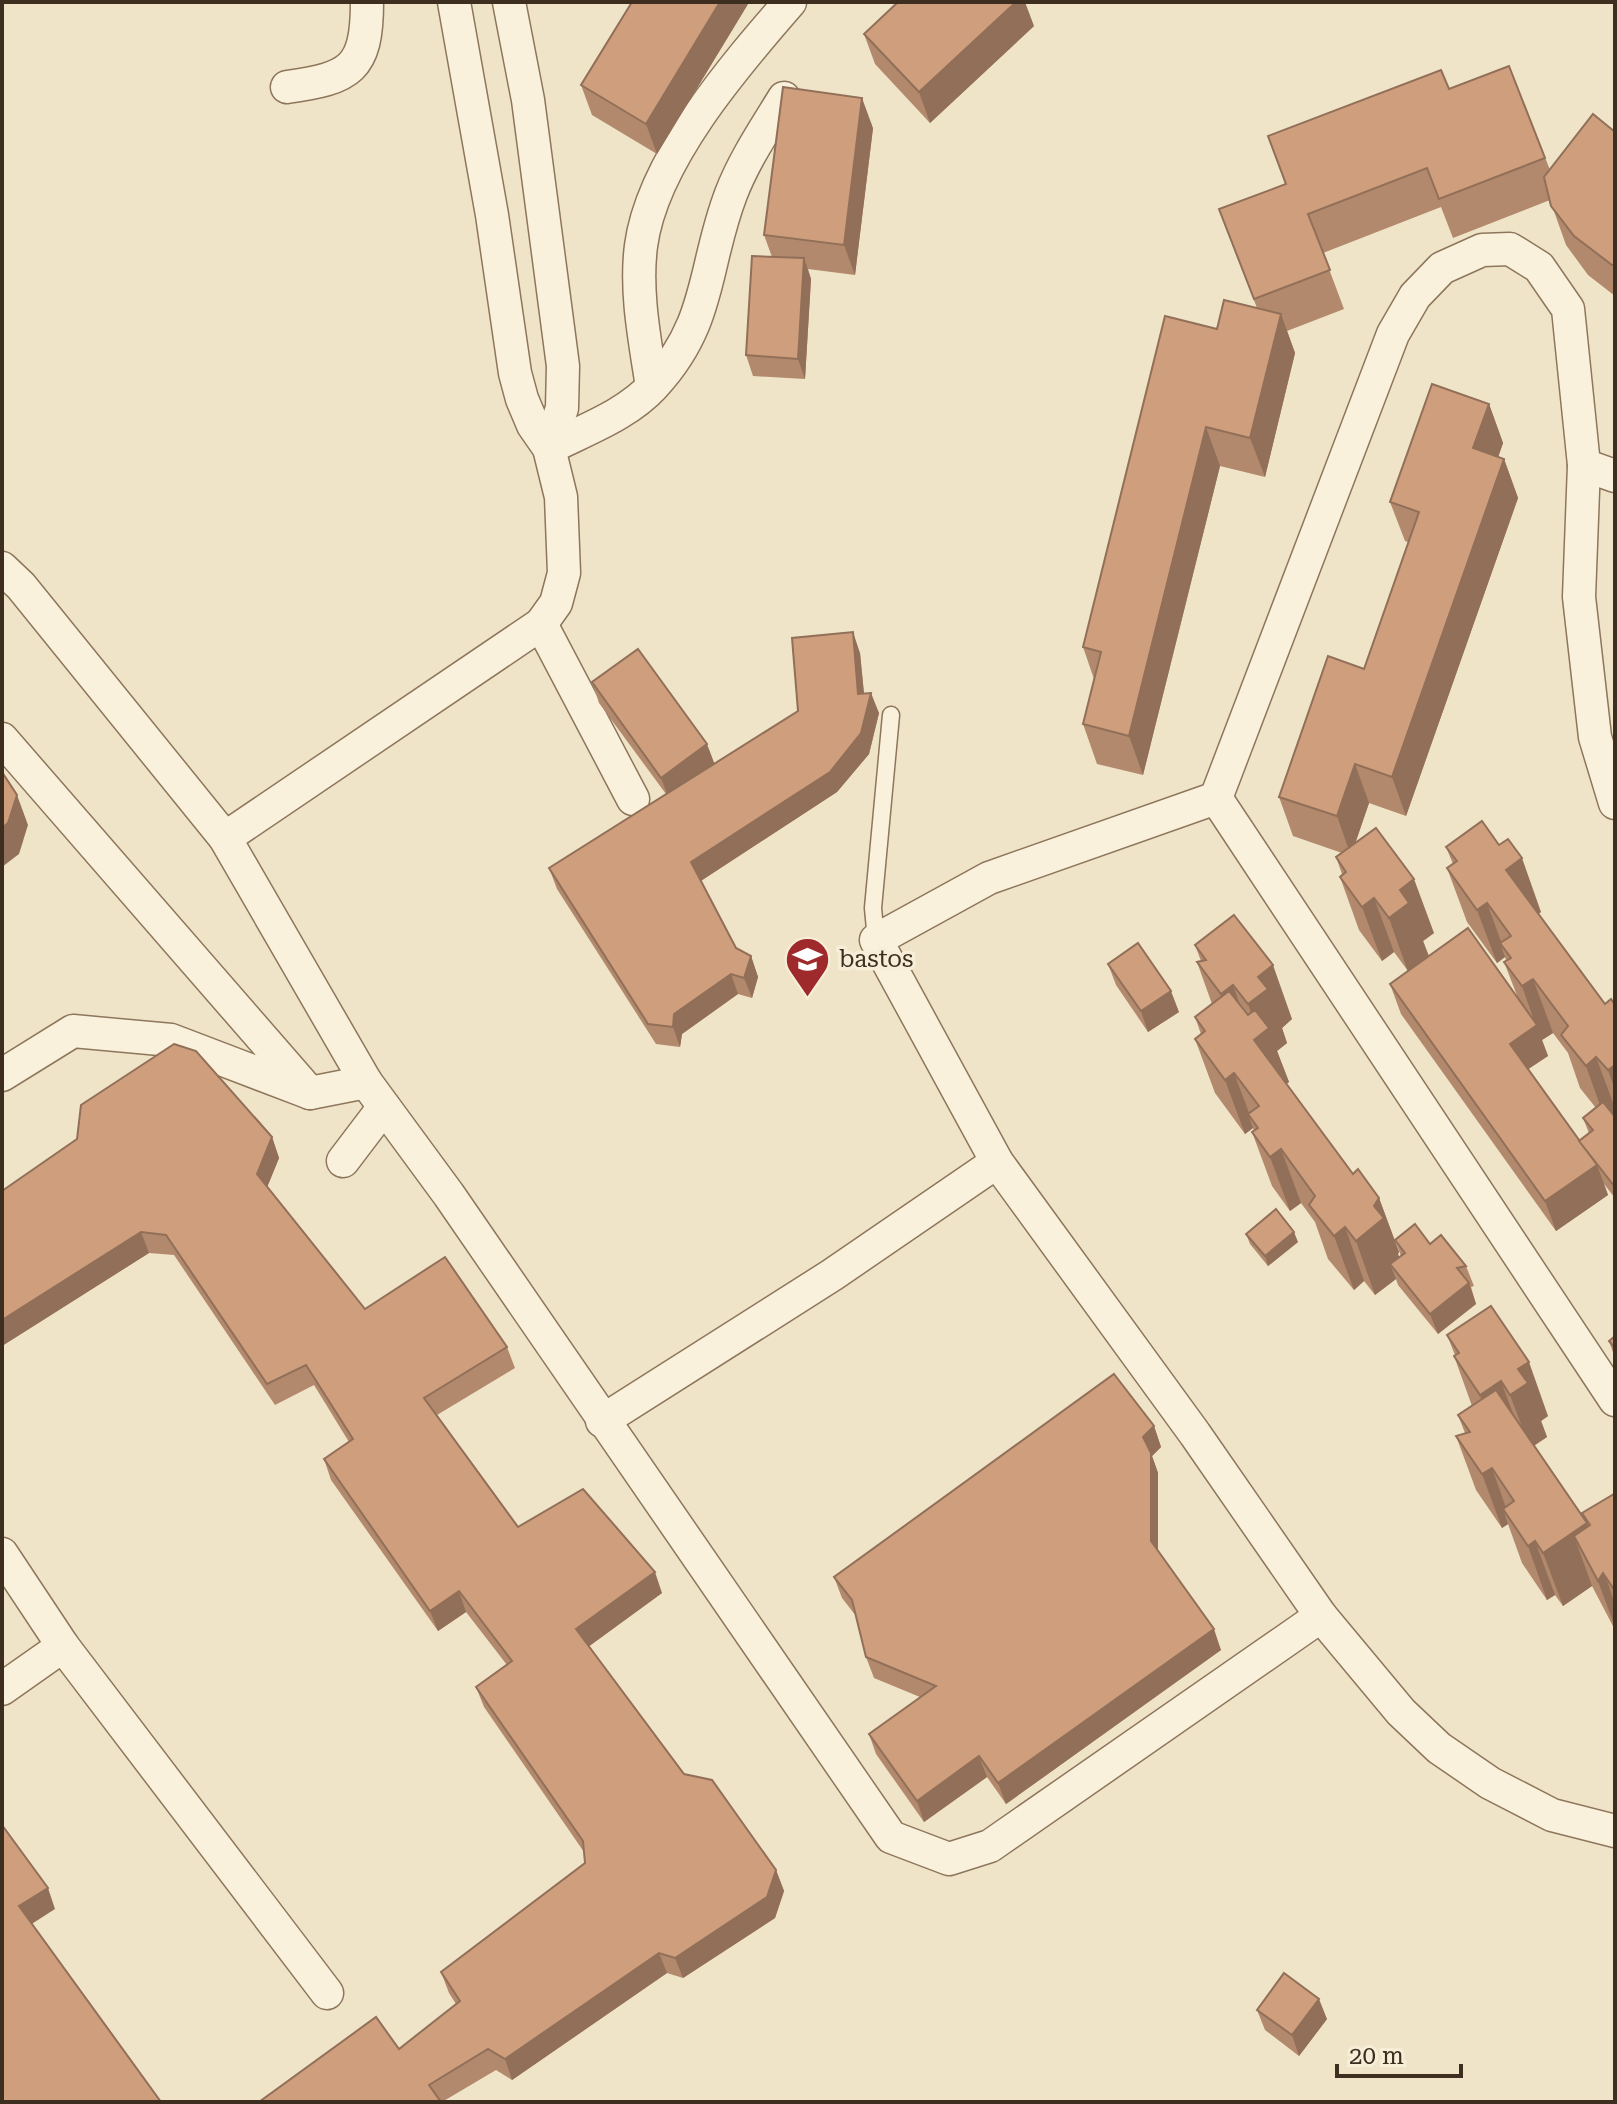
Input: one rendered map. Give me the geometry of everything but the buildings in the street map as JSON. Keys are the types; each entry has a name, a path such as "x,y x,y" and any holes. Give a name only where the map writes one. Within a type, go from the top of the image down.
{"street":[{"path":"287,87 340,76 354,64 364,43 367,2"},
{"path":"225,838 541,624 556,603 564,573 561,497 549,448 533,425 515,373 492,215 454,2"},
{"path":"509,2 528,100 563,366 562,408 549,448"},
{"path":"652,387 640,288 641,246 650,202 729,72 790,2"},
{"path":"549,448 615,415 652,387 682,349 701,309 730,196 747,160 784,98"},
{"path":"1615,803 1595,737 1579,597 1584,465 1568,309 1539,267 1510,249 1482,250 1442,268 1415,296 1393,334 1216,798 989,878 876,940 997,1162 1195,1434 1321,1616 1401,1712 1439,1748 1490,1783 1552,1815 1615,1831"},
{"path":"1584,465 1615,476"},
{"path":"2,568 21,586 225,838 375,1095 449,1195 891,1837 949,1859 990,1846 1321,1616"},
{"path":"541,624 633,799"},
{"path":"2,739 310,1093"},
{"path":"1216,798 1615,1400"},
{"path":"2,1075 73,1031 171,1040 310,1093 375,1095"},
{"path":"343,1161 375,1095"},
{"path":"602,1421 832,1275 997,1162"},
{"path":"2,1554 63,1646 327,1993"},
{"path":"2,1689 63,1646"}],"lane":[{"path":"876,940 873,908 891,715"}],"place":[{"name":"bastos","path":"808,998"}]}
